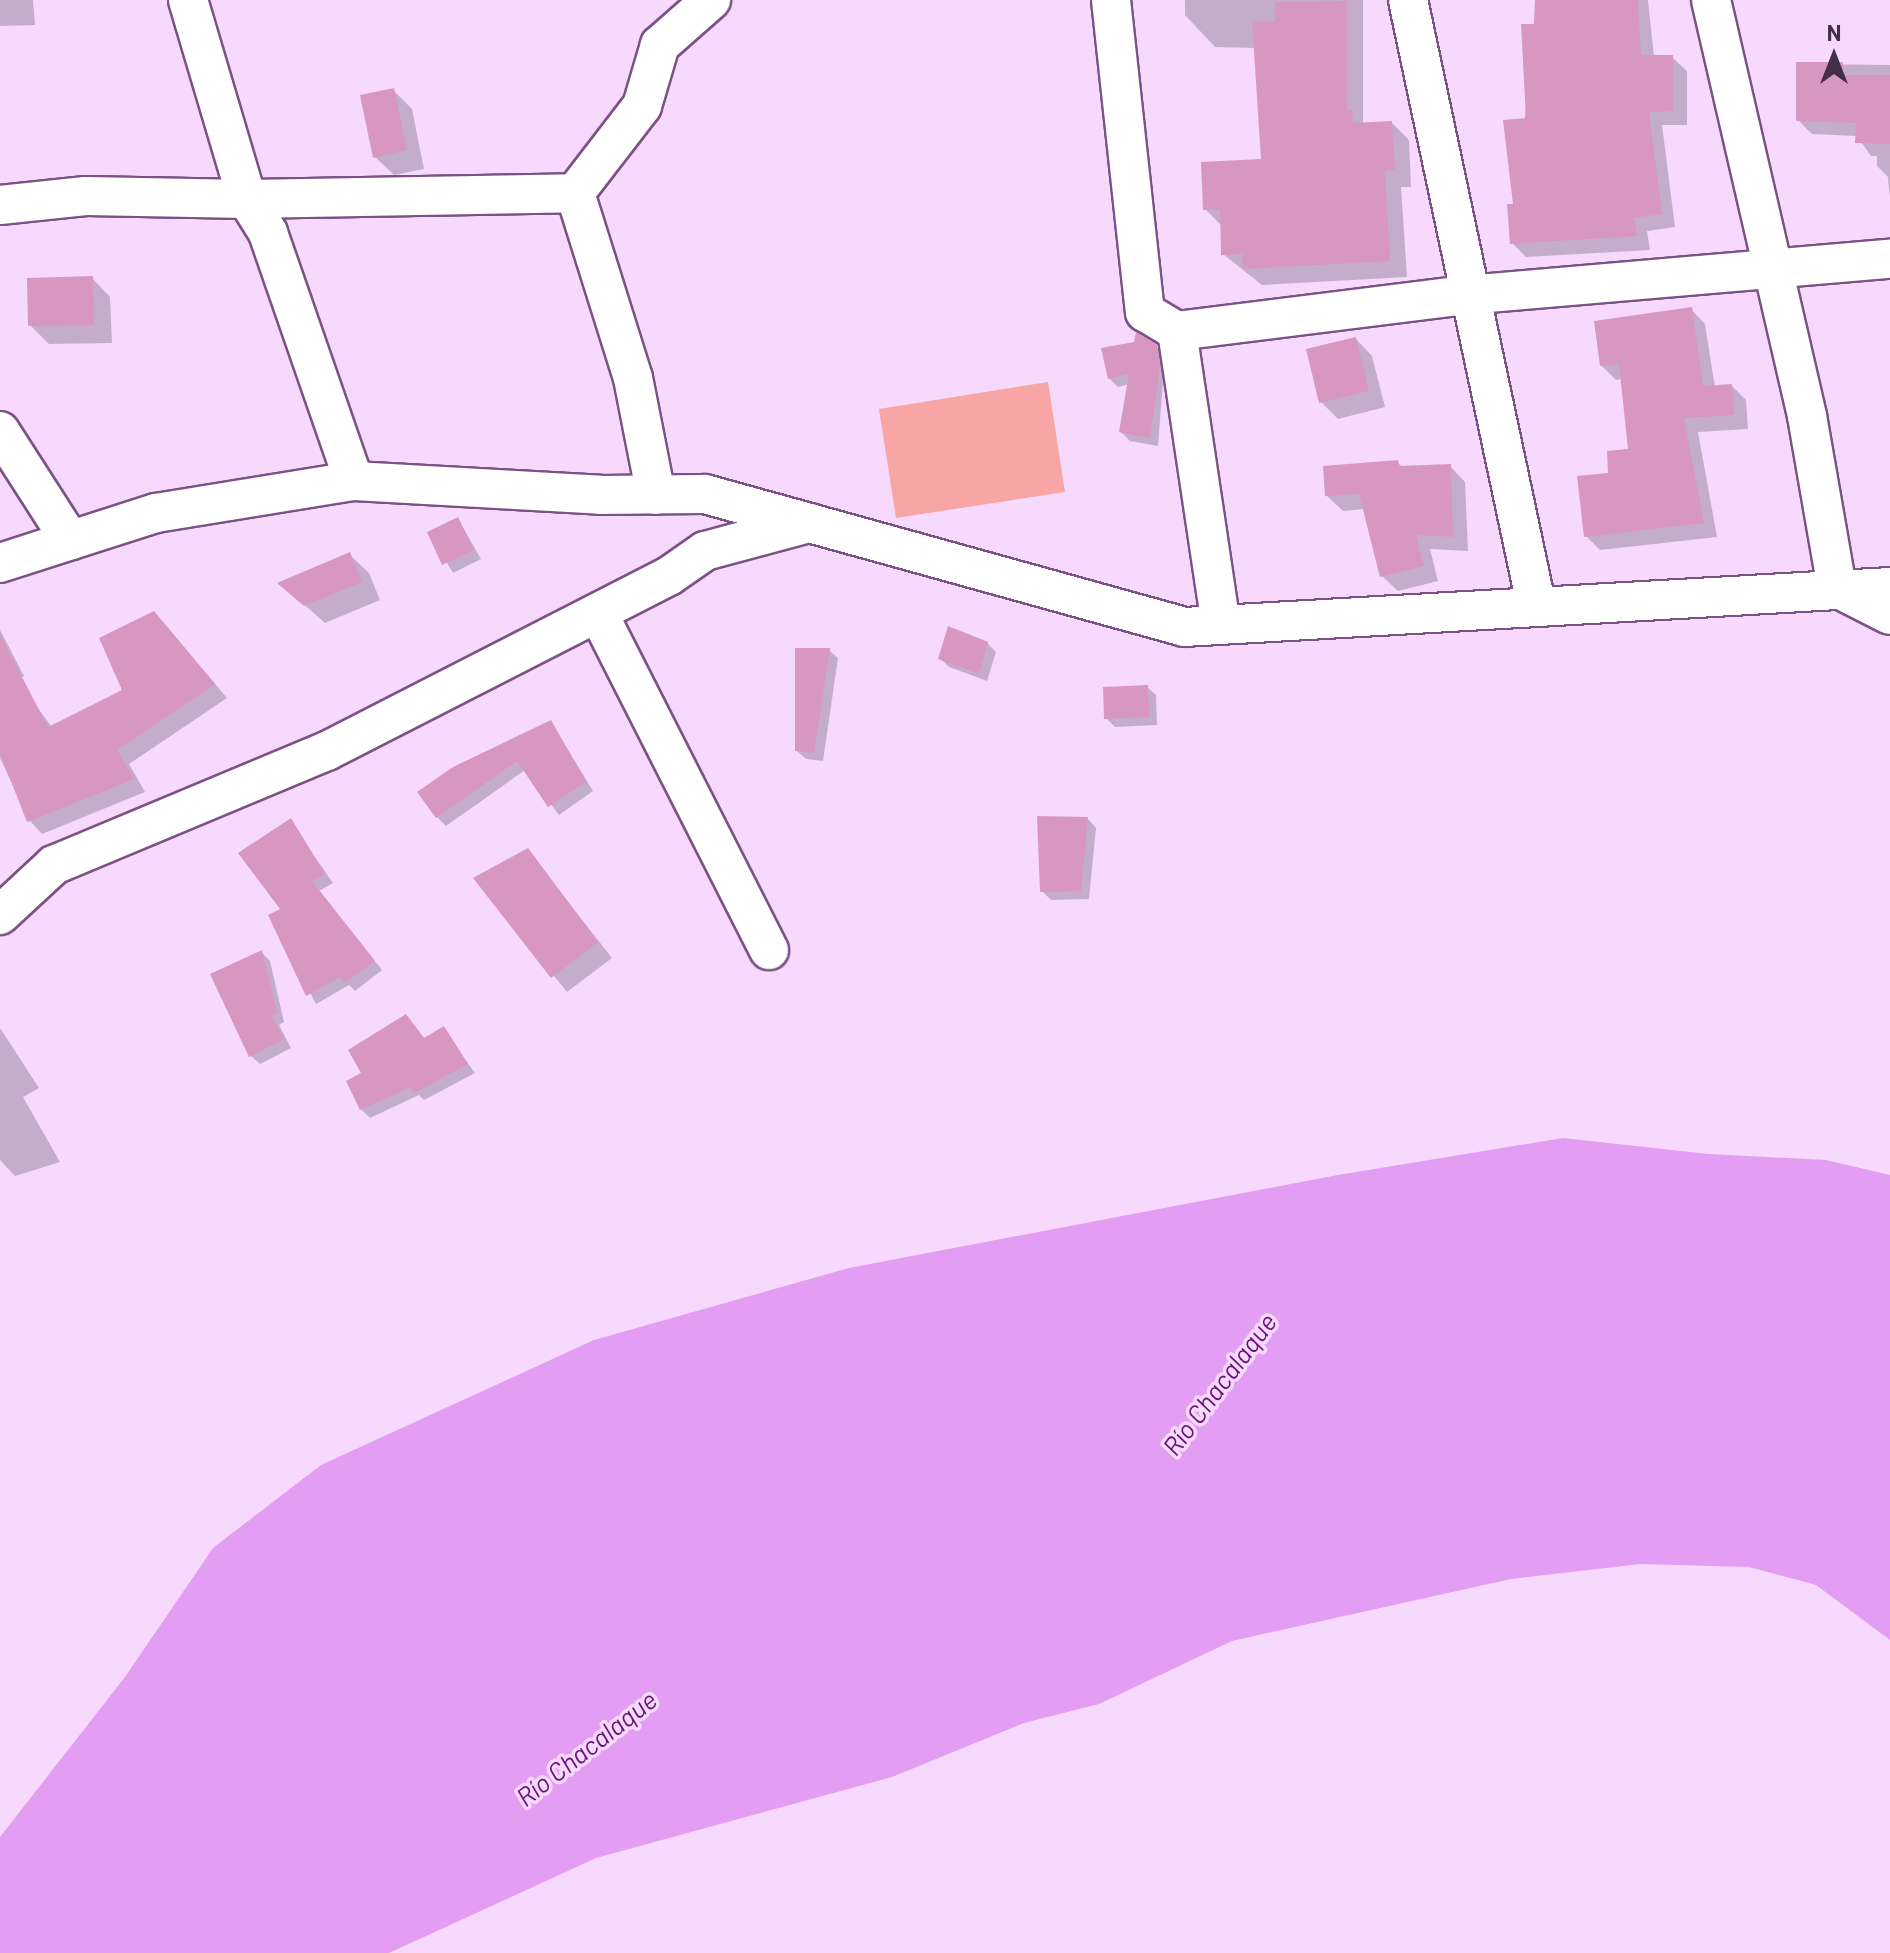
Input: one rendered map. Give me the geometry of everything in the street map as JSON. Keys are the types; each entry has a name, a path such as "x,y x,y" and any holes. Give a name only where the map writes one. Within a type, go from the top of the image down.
{"street":[{"path":"188,0 247,199 268,233 354,481"},
{"path":"575,193 642,106 660,45 711,0"},
{"path":"1111,0 1145,312 1177,331 1466,295 1890,259"},
{"path":"1408,0 1466,295 1536,604"},
{"path":"1711,0 1807,416 1837,588"},
{"path":"0,205 86,196 247,199 575,193"},
{"path":"575,193 633,378 656,495"},
{"path":"1177,331 1221,624"},
{"path":"0,431 70,540"},
{"path":"0,563 156,513 354,481 656,495 705,494 815,522 1184,627 1536,604 1890,587"},
{"path":"0,915 54,865 327,751 598,613 705,551 815,522"},
{"path":"1837,588 1890,615"},
{"path":"598,613 769,950"}],"shaded area":[{"path":"1048,382 1065,492 896,518 879,409"}],"water":[{"name":"Río Chacalaque","path":"1563,1138 1709,1154 1826,1160 1890,1175 1890,1640 1816,1585 1749,1567 1640,1564 1511,1579 1232,1641 1099,1704 1024,1723 892,1777 596,1858 389,1953 0,1953 0,1837 125,1677 213,1548 321,1465 594,1340 849,1268 1338,1175"}],"building":[{"path":"1535,0 1638,0 1641,55 1673,55 1673,111 1649,112 1662,214 1634,218 1637,236 1510,244 1507,204 1513,204 1503,120 1526,118 1521,24 1534,24"},
{"path":"1347,1 1347,110 1352,110 1353,123 1392,121 1395,170 1385,171 1390,261 1243,269 1242,254 1221,255 1220,209 1203,210 1201,162 1261,159 1252,21 1275,22 1275,2"},
{"path":"1796,62 1843,62 1843,75 1890,75 1890,144 1855,143 1856,123 1796,121"},
{"path":"394,88 407,150 373,158 360,95"},
{"path":"93,276 94,325 28,326 27,278"},
{"path":"1692,307 1703,386 1732,384 1734,415 1684,418 1704,523 1584,537 1577,476 1608,473 1607,451 1628,449 1619,364 1600,366 1594,321"},
{"path":"1136,332 1157,345 1160,366 1150,438 1119,432 1129,374 1108,379 1101,348 1134,342"},
{"path":"1356,337 1369,391 1319,403 1306,349"},
{"path":"1398,460 1399,466 1451,464 1453,537 1416,535 1424,566 1380,577 1359,494 1325,496 1323,466"},
{"path":"458,517 474,550 442,565 427,532"},
{"path":"350,552 362,582 304,606 277,583"},
{"path":"154,611 215,684 117,750 134,779 27,822 0,753 0,635 48,727 122,690 99,638"},
{"path":"948,626 988,642 979,674 938,659"},
{"path":"795,648 830,648 814,753 795,751"},
{"path":"1148,685 1149,717 1104,719 1103,687"},
{"path":"551,720 586,782 548,807 517,761 436,818 417,792 453,767"},
{"path":"1037,816 1088,817 1081,891 1040,892"},
{"path":"291,818 325,874 312,881 375,961 345,983 340,977 306,996 268,915 280,909 238,853"},
{"path":"528,848 598,942 551,978 473,878"},
{"path":"262,950 277,1013 272,1016 284,1039 249,1057 210,974"},
{"path":"406,1014 424,1038 444,1026 468,1064 414,1093 410,1087 360,1110 346,1081 361,1073 348,1050"}]}
